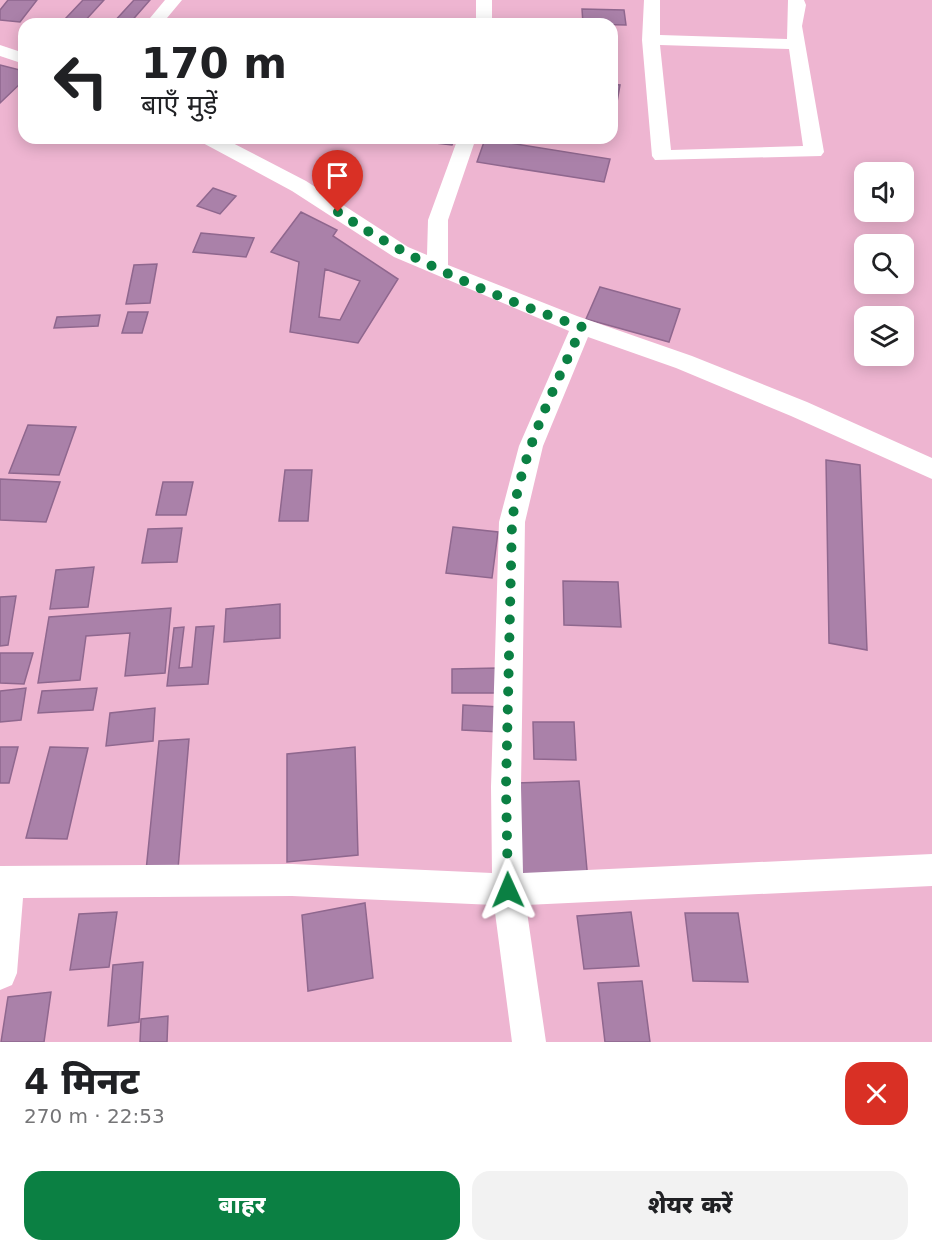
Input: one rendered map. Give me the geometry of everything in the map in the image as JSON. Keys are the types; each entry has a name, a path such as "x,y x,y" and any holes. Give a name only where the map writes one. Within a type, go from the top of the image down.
{"street":[{"path":"158,18 174,0"},
{"path":"484,0 484,18"},
{"path":"652,0 651,40 662,156 814,152 808,133 794,26 798,5 796,0"},
{"path":"651,40 797,44"},
{"path":"0,50 18,57"},
{"path":"219,144 299,186 401,252 437,269 582,327 684,362 799,409 932,469"},
{"path":"437,269 438,220 465,144"},
{"path":"529,1042 508,890 506,787 512,522 515,499 530,449 582,327"},
{"path":"0,973 5,882 292,880 508,890 932,870"}],"building":[{"path":"8,0 37,0 23,18 18,18 18,22 0,20 0,10"},
{"path":"83,0 104,0 88,18 66,18"},
{"path":"134,0 150,0 134,18 118,18"},
{"path":"582,9 624,10 626,25 618,25 618,18 583,18"},
{"path":"0,65 18,70 18,86 0,103"},
{"path":"483,144 516,144 610,159 604,182 477,162"},
{"path":"213,188 236,196 220,214 197,206"},
{"path":"301,212 337,230 333,236 398,279 358,343 290,332 299,262 271,252","holes":["325,269 360,281 340,320 319,317"]},
{"path":"201,233 254,238 246,257 193,252"},
{"path":"157,264 150,303 126,304 134,265"},
{"path":"600,287 680,309 669,342 586,319"},
{"path":"128,312 148,312 142,333 122,333"},
{"path":"100,315 98,326 54,328 57,317"},
{"path":"28,425 76,427 59,475 9,473"},
{"path":"826,460 860,465 867,650 829,643"},
{"path":"285,470 312,470 308,521 279,521"},
{"path":"0,479 60,482 46,522 0,520"},
{"path":"163,482 193,482 186,515 156,515"},
{"path":"453,527 498,532 492,578 446,573"},
{"path":"182,528 177,562 142,563 148,529"},
{"path":"94,567 88,607 50,609 56,570"},
{"path":"563,581 618,582 621,627 564,625"},
{"path":"16,596 8,645 0,646 0,597"},
{"path":"280,604 280,638 224,642 226,609"},
{"path":"171,608 165,673 125,676 130,633 86,636 80,680 38,683 49,617"},
{"path":"214,626 208,684 167,686 174,628 184,627 179,668 192,667 196,627"},
{"path":"0,653 33,653 24,684 0,683"},
{"path":"497,668 498,693 452,693 452,669"},
{"path":"26,688 21,720 0,722 0,691"},
{"path":"97,688 93,710 38,713 42,691"},
{"path":"463,705 500,707 500,732 462,730"},
{"path":"155,708 153,741 106,746 110,713"},
{"path":"533,722 574,722 576,760 534,759"},
{"path":"189,739 178,869 146,871 159,741"},
{"path":"0,747 18,747 9,783 0,783"},
{"path":"50,747 88,748 67,839 26,838"},
{"path":"355,747 358,855 287,862 287,754"},
{"path":"579,781 588,881 521,883 516,783"},
{"path":"365,903 373,978 308,991 302,915"},
{"path":"117,912 109,967 70,970 79,914"},
{"path":"631,912 639,966 584,969 577,916"},
{"path":"685,913 738,913 748,982 693,981"},
{"path":"143,962 139,1022 108,1026 113,965"},
{"path":"642,981 650,1042 605,1042 598,983"},
{"path":"51,992 44,1042 1,1042 8,997"},
{"path":"168,1016 167,1042 140,1042 141,1019"}],"route":[{"path":"338,212 401,252 437,269 582,327 530,449 515,499 509,570 510,633 506,787 508,890"}]}
